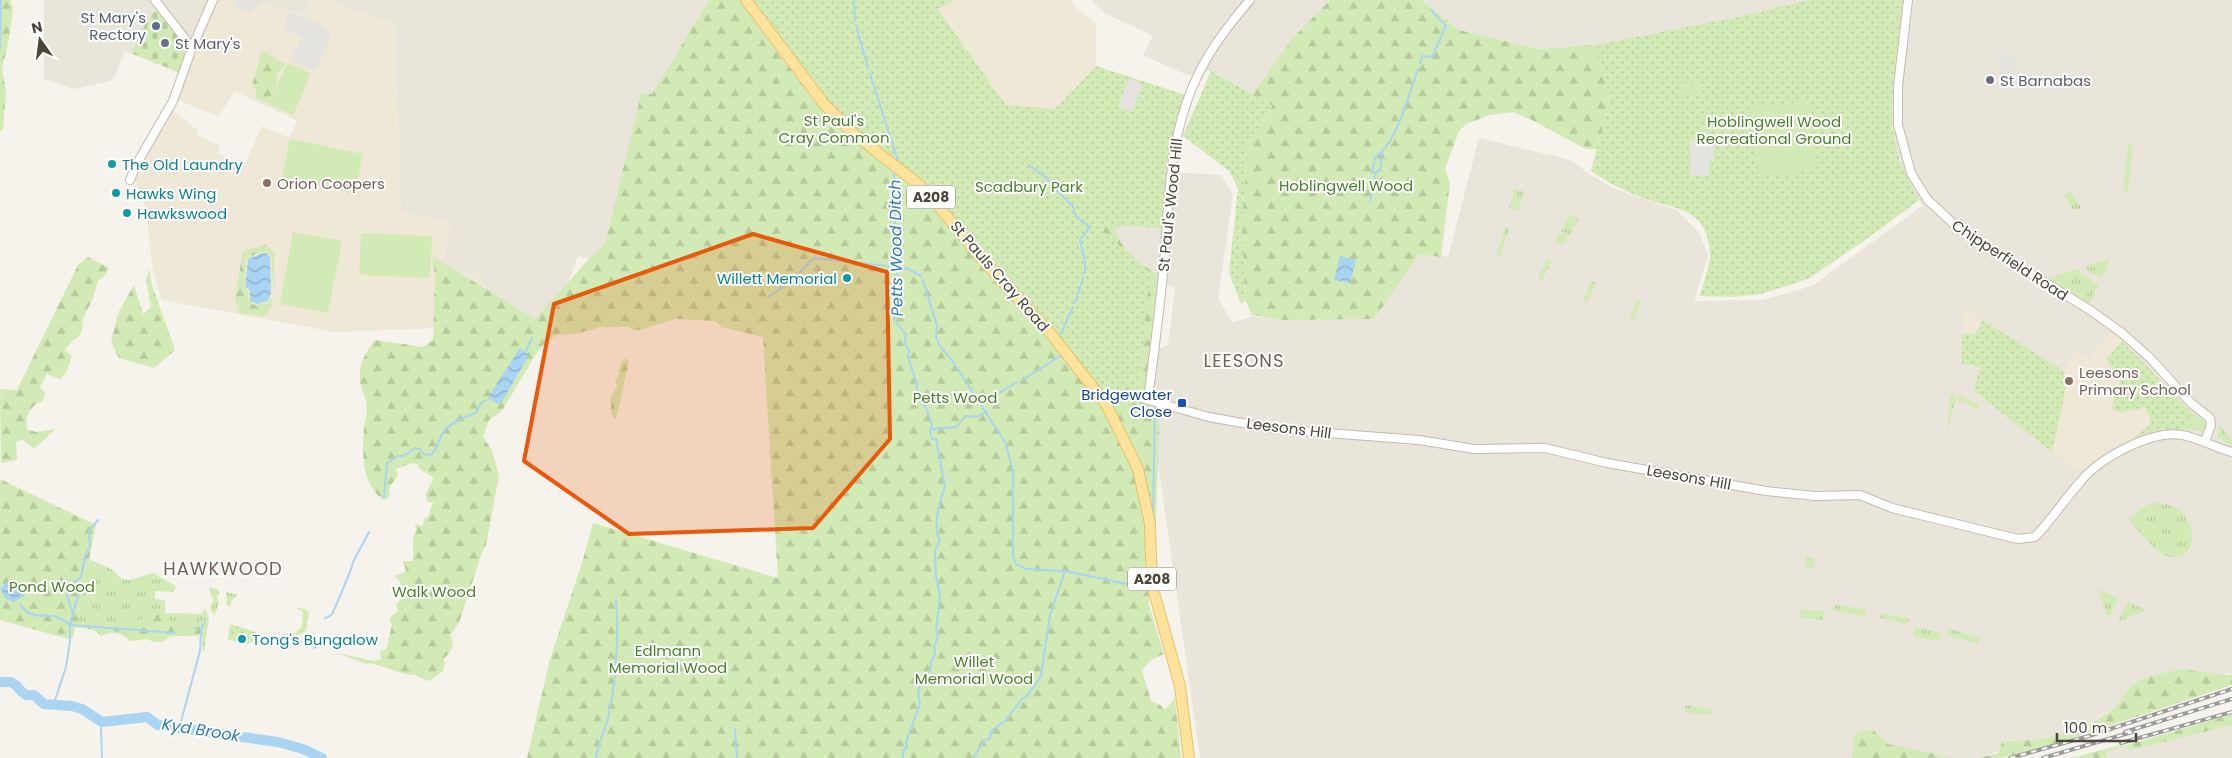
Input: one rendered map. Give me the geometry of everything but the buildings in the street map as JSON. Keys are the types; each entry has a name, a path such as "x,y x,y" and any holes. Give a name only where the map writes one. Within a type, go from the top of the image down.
{"main road":[{"name":"St Pauls Cray Road","path":"746,0 830,112 854,134 918,183 936,202 982,258 1051,334 1106,404"},
{"name":"A208","path":"1106,404 1138,469 1150,524 1152,585 1180,686 1189,758"}],"street":[{"path":"155,0 192,48"},
{"path":"130,180 136,165 173,101 192,48 213,0"},
{"name":"St Paul's Wood Hill","path":"1148,399 1159,312 1171,171 1178,130 1199,71 1218,41 1250,0"},
{"name":"Chipperfield Road","path":"1908,0 1898,86 1898,125 1911,173 1919,188 1941,214 1961,231 2090,310 2122,333 2150,358 2190,403 2210,418 2211,425 2206,441"},
{"name":"Leesons Hill","path":"1106,404 1127,394 1209,416 1275,429 1419,440 1474,449 1545,448 1607,463 1766,491 1815,496 1860,495 1892,508 2018,539 2035,537 2056,514 2082,479 2119,451 2145,439 2180,435 2206,441 2232,452"}],"highlighted area":[{"path":"753,234 887,272 890,439 813,528 629,534 524,461 554,304"}],"shaded area":[{"path":"44,0 219,0 186,75 124,51 118,69 111,81 73,89 44,79"},
{"name":"Orion Coopers","path":"219,0 258,0 305,15 311,0 324,0 394,24 401,212 450,223 443,264 452,274 481,272 481,282 488,294 438,328 334,332 162,300 153,272 144,198 133,179 171,108 198,131 197,135 220,146 217,153 244,166 262,126 289,138 297,121 235,91 218,117 176,99"},
{"path":"237,0 244,2 245,0 261,1 261,5 254,7 252,13 234,6"},
{"path":"258,0 311,0 306,15 262,3"},
{"path":"324,0 709,0 683,96 602,262 578,256 550,329 487,298 485,287 481,282 452,274 443,264 450,223 401,212 394,24"},
{"path":"953,0 1071,0 1075,7 1096,24 1096,66 1055,109 1006,105 938,8"},
{"path":"1091,0 1330,0 1291,40 1252,95 1211,71 1187,75 1143,55 1153,36 1105,13"},
{"path":"1422,0 1808,0 1742,16 1596,45 1539,49 1459,30"},
{"path":"1903,0 2232,0 2232,673 2136,681 2115,707 2093,721 2066,734 2032,741 1977,758 1955,758 1888,744 1873,730 1853,738 1852,758 1200,758 1143,357 1168,345 1175,289 1150,273 1096,225 1168,172 1221,175 1233,194 1218,299 1233,323 1253,316 1284,320 1373,318 1419,253 1448,257 1479,138 1571,160 1589,174 1615,189 1677,210 1700,234 1708,256 1694,301 1762,300 1812,286 1922,206 1900,162 1892,126 1893,85"},
{"path":"290,12 326,27 325,30 332,33 315,71 291,61 302,36 284,28 286,21 284,16"},
{"path":"1999,54 2010,55 2014,59 2015,88 2001,88"},
{"path":"1129,79 1143,84 1132,112 1118,107"},
{"path":"1690,140 1714,140 1714,162 1709,162 1709,176 1690,176"},
{"name":"Leesons Primary School","path":"1962,307 2063,371 2078,352 2089,359 2110,332 2122,341 2190,411 2187,429 2155,431 2132,439 2111,451 2089,471 2075,470 1974,391 1980,367 1962,364"},
{"path":"2232,725 2232,758 2109,758 2107,751 2124,746 2131,750"}],"green space":[{"path":"0,0 10,0 13,10 2,68 6,92 3,130 0,132"},
{"name":"Petts Wood","path":"709,0 953,0 918,20 1127,225 1114,229 1122,245 1137,261 1158,275 1148,379 1148,401 1160,405 1155,550 1147,551 1149,605 1164,654 1151,660 1142,670 1151,701 1159,704 1165,710 1175,698 1181,758 527,758 550,659 582,563 593,523 778,578 763,337 721,327 716,321 676,319 635,331 628,327 601,327 575,334 557,335 548,340 538,351 501,412 489,420 483,437 492,450 499,476 486,545 459,623 450,635 453,645 443,659 445,663 443,671 430,681 375,664 366,664 337,653 374,661 381,660 380,652 386,649 392,626 389,618 398,611 396,604 401,598 399,591 401,583 395,576 406,571 403,561 413,561 413,537 417,530 414,524 423,526 424,519 429,515 430,508 434,502 428,502 425,495 434,478 420,469 417,464 412,463 396,469 398,475 389,488 390,496 385,500 371,487 367,478 363,447 367,405 361,386 360,373 362,361 368,350 375,340 423,347 433,340 435,276 432,256 535,319 597,250 605,245 641,94 652,94"},
{"name":"Scadbury Park","path":"750,0 953,0 938,9 1006,105 1055,109 1096,66 1186,95 1164,228 1096,225 1150,273 1138,393 1123,391 1106,400 929,190 838,117"},
{"name":"Hoblingwell Wood","path":"1330,0 1422,0 1459,30 1539,49 1596,45 1610,100 1597,149 1586,149 1513,112 1490,115 1466,124 1459,131 1445,169 1450,183 1441,257 1419,254 1374,319 1283,320 1252,315 1245,300 1242,224 1247,147 1272,106 1252,95 1291,40"},
{"name":"Hoblingwell Wood Recreational Ground","path":"1808,0 1903,0 1893,85 1892,126 1900,162 1919,200 1808,279 1760,294 1732,297 1700,296 1710,257 1707,236 1702,225 1685,211 1632,194 1591,171 1610,100 1596,45 1742,16"},
{"path":"157,7 176,30 183,44 184,52 180,73 131,53 145,25"},
{"path":"266,51 285,64 276,76 277,83 270,102 267,103 256,98 256,89 252,86 261,53"},
{"path":"287,63 311,73 293,115 269,104"},
{"path":"1211,71 1272,106 1247,147 1242,224 1245,300 1241,304 1229,273 1238,188 1229,171 1183,136"},
{"path":"1702,82 1702,94 1679,94 1679,83"},
{"path":"1809,101 1817,170 1759,177 1751,107"},
{"path":"290,139 363,154 355,194 282,178"},
{"path":"2128,143 2133,143 2128,192 2123,191"},
{"path":"1515,189 1524,192 1518,211 1509,208"},
{"path":"2070,191 2081,207 2080,210 2075,208 2074,211 2064,195"},
{"path":"1570,214 1579,219 1569,236 1561,231"},
{"path":"1506,227 1510,228 1500,256 1496,254"},
{"path":"293,232 342,241 328,313 280,304"},
{"path":"361,233 432,236 430,278 359,275"},
{"path":"1562,233 1568,239 1562,245 1556,239"},
{"path":"265,245 275,255 274,293 271,256 267,252 260,252 246,259 244,286 249,293 248,299 254,305 268,303 273,296 270,310 264,316 239,313 235,299 244,250"},
{"path":"88,257 109,268 98,281 93,298 83,319 82,331 78,338 74,339 65,350 72,356 67,371 60,379 47,374 40,387 45,393 43,401 32,408 27,420 27,429 36,432 56,429 34,449 22,439 16,442 17,460 1,463 0,389 17,390 78,265"},
{"path":"2110,258 2102,278 2089,272 2085,266"},
{"path":"1548,259 1552,262 1542,280 1538,278"},
{"path":"149,269 152,285 175,350 154,368 119,358 111,342 118,313 134,285 143,314 151,307 146,279"},
{"path":"2078,269 2083,275 2099,285 2089,303 2049,278"},
{"path":"1591,281 1596,283 1587,303 1583,301"},
{"path":"1637,299 1641,301 1634,321 1630,319"},
{"path":"1983,320 2063,371 2066,387 2052,452 1974,391 1980,367 1962,364 1962,334 1975,334"},
{"path":"2122,341 2190,411 2187,429 2155,431 2132,439 2151,424 2146,407 2123,412 2112,410 2116,388 2119,388 2121,377 2112,375 2113,371 2107,359"},
{"path":"624,358 629,361 615,419 611,414 611,395 617,388 615,379 618,377 620,365"},
{"path":"1953,393 1957,395 1947,431 1950,395"},
{"path":"1959,395 1979,405 1976,410 1970,405 1957,401"},
{"path":"2190,411 2204,421 2206,428 2203,431 2187,429"},
{"path":"2219,424 2232,440 2232,446 2218,438"},
{"name":"Pond Wood","path":"0,479 96,525 73,638 69,639 0,620"},
{"path":"2152,503 2169,505 2181,512 2189,521 2192,533 2191,543 2186,552 2178,557 2162,554 2130,522 2129,519 2143,507"},
{"path":"1806,557 1815,560 1814,569 1805,568"},
{"path":"89,559 111,569 122,579 130,580 153,573 176,586 174,592 155,591 155,599 165,600 165,613 202,614 205,608 209,619 204,651 202,650 202,635 171,636 162,642 153,642 148,639 130,641 117,633 101,636 93,629 75,627"},
{"path":"209,587 218,589 220,593 217,596 219,604 214,615 210,608 214,599 211,596"},
{"path":"2098,589 2118,598 2109,618 2108,618"},
{"path":"226,592 238,595 231,601 231,605 227,607"},
{"path":"2127,602 2147,610 2118,622"},
{"path":"1834,605 1866,609 1865,616 1833,611"},
{"path":"296,608 305,609 309,612 306,631 294,638 305,642 308,646 282,634 295,633 302,627 303,612"},
{"path":"1801,609 1824,611 1824,620 1800,618"},
{"path":"156,611 168,618 177,630 183,630 191,623 204,629 204,635 157,637 105,630 102,633 85,628 86,624 101,622 114,628 144,618"},
{"path":"1881,613 1909,619 1908,624 1880,618"},
{"path":"230,624 256,632 255,640 248,644 228,640"},
{"path":"1915,627 1941,633 1939,642 1913,636"},
{"path":"1949,629 1979,637 1978,644 1948,636"},
{"path":"2181,669 2229,675 2232,673 2232,685 2049,746 2000,758 1977,758 1999,753 2002,741 2047,738 2088,725 2114,708 2136,682 2151,676"},
{"path":"1686,705 1711,709 1712,714 1705,715 1685,712"},
{"path":"2232,714 2232,725 2131,750 2124,746"},
{"path":"1873,730 1888,744 1955,758 1852,758 1853,738 1859,731"},
{"path":"2125,744 2106,752 2108,758 2070,758"}],"water":[{"path":"266,253 270,257 271,293 268,301 257,304 250,301 250,291 245,286 248,259"},
{"path":"1340,256 1356,260 1350,283 1334,280"},
{"path":"520,348 529,355 502,402 498,404 490,399 487,401 489,396"},
{"path":"6,582 13,582 19,585 25,592 25,595 14,602 6,599 0,589"}],"waterway":[{"path":"0,48 1,0"},
{"name":"Petts Wood Ditch","path":"854,0 855,20"},
{"path":"1420,63 1422,56 1432,57 1446,26 1431,10"},
{"name":"Petts Wood Ditch","path":"856,25 868,68"},
{"path":"1376,172 1372,173 1375,157 1383,150 1396,130 1418,69"},
{"name":"Petts Wood Ditch","path":"870,74 898,161"},
{"path":"1372,194 1376,172 1380,170 1382,153"},
{"path":"1029,165 1045,177 1073,207 1076,216 1090,227 1080,240 1085,262 1085,273"},
{"name":"Petts Wood Ditch","path":"894,170 897,288 900,297 894,319 906,335 905,344 909,351 908,357 917,385 917,395 927,410 932,425 930,433 932,439 936,439 945,487 937,521 940,540 935,551 936,576 940,596 936,632 938,637 934,647 935,654 931,667 920,685 918,693 920,704 906,742 907,747 903,751 903,758"},
{"path":"1370,201 1371,197"},
{"path":"768,297 790,282 814,258 897,267 908,269 921,276"},
{"path":"1075,303 1083,278"},
{"path":"923,280 937,326 936,337 939,345 954,363 1006,444 1013,472 1013,557 1016,564 1026,569 1065,571 1136,586"},
{"path":"1059,338 1073,307"},
{"path":"526,351 532,338"},
{"path":"1022,380 1062,355"},
{"path":"981,404 1017,382"},
{"path":"384,498 387,463 398,456 404,456 415,448 420,449 423,454 431,455 445,430 467,416 476,413 481,403 485,401"},
{"path":"1153,516 1155,406"},
{"path":"932,429 956,427 966,416 977,417 987,411"},
{"path":"51,704 55,700 66,667 70,641 70,625 73,614 67,596 68,587 81,577 86,552 90,547 89,531 98,520"},
{"path":"325,618 332,614 353,562 369,532"},
{"path":"973,758 984,741 990,738 991,731 1005,721 1022,699 1028,695 1041,676 1050,615 1065,571"},
{"path":"1138,586 1147,580"},
{"path":"73,613 79,592"},
{"path":"596,758 608,718 615,675 617,644 616,600"},
{"path":"20,605 29,613 58,617 70,625 175,633"},
{"path":"179,729 200,651 201,630 204,623"},
{"path":"314,648 319,645"},
{"name":"Kyd Brook","path":"0,682 11,682 26,695 34,695 44,704 72,706 82,709 102,722 147,717 158,725 278,742 303,749 322,758"},
{"path":"101,728 102,758"},
{"path":"735,730 737,758"}],"railway":[{"path":"2010,758 2089,736 2232,689"},
{"path":"2125,732 2232,699"},
{"path":"2121,743 2232,712"},
{"path":"2043,758 2132,732"}],"place":[{"name":"St Mary's Rectory","path":"156,26"},
{"name":"St Mary's","path":"165,43"},
{"name":"St Barnabas","path":"1990,80"},
{"name":"The Old Laundry","path":"112,164"},
{"name":"Orion Coopers","path":"267,183"},
{"name":"Hawks Wing","path":"116,193"},
{"name":"Hawkswood","path":"127,213"},
{"name":"Willett Memorial","path":"847,278"},
{"name":"Leesons Primary School","path":"2069,381"},
{"name":"Bridgewater Close","path":"1182,403"},
{"name":"Tong's Bungalow","path":"242,639"}],"district":[{"name":"LEESONS","path":"1244,360"},
{"name":"HAWKWOOD","path":"223,568"}],"park label":[{"name":"St Paul's Cray Common","path":"834,128"},
{"name":"Walk Wood","path":"434,591"},
{"name":"Edlmann Memorial Wood","path":"668,658"},
{"name":"Willet Memorial Wood","path":"974,670"}]}
